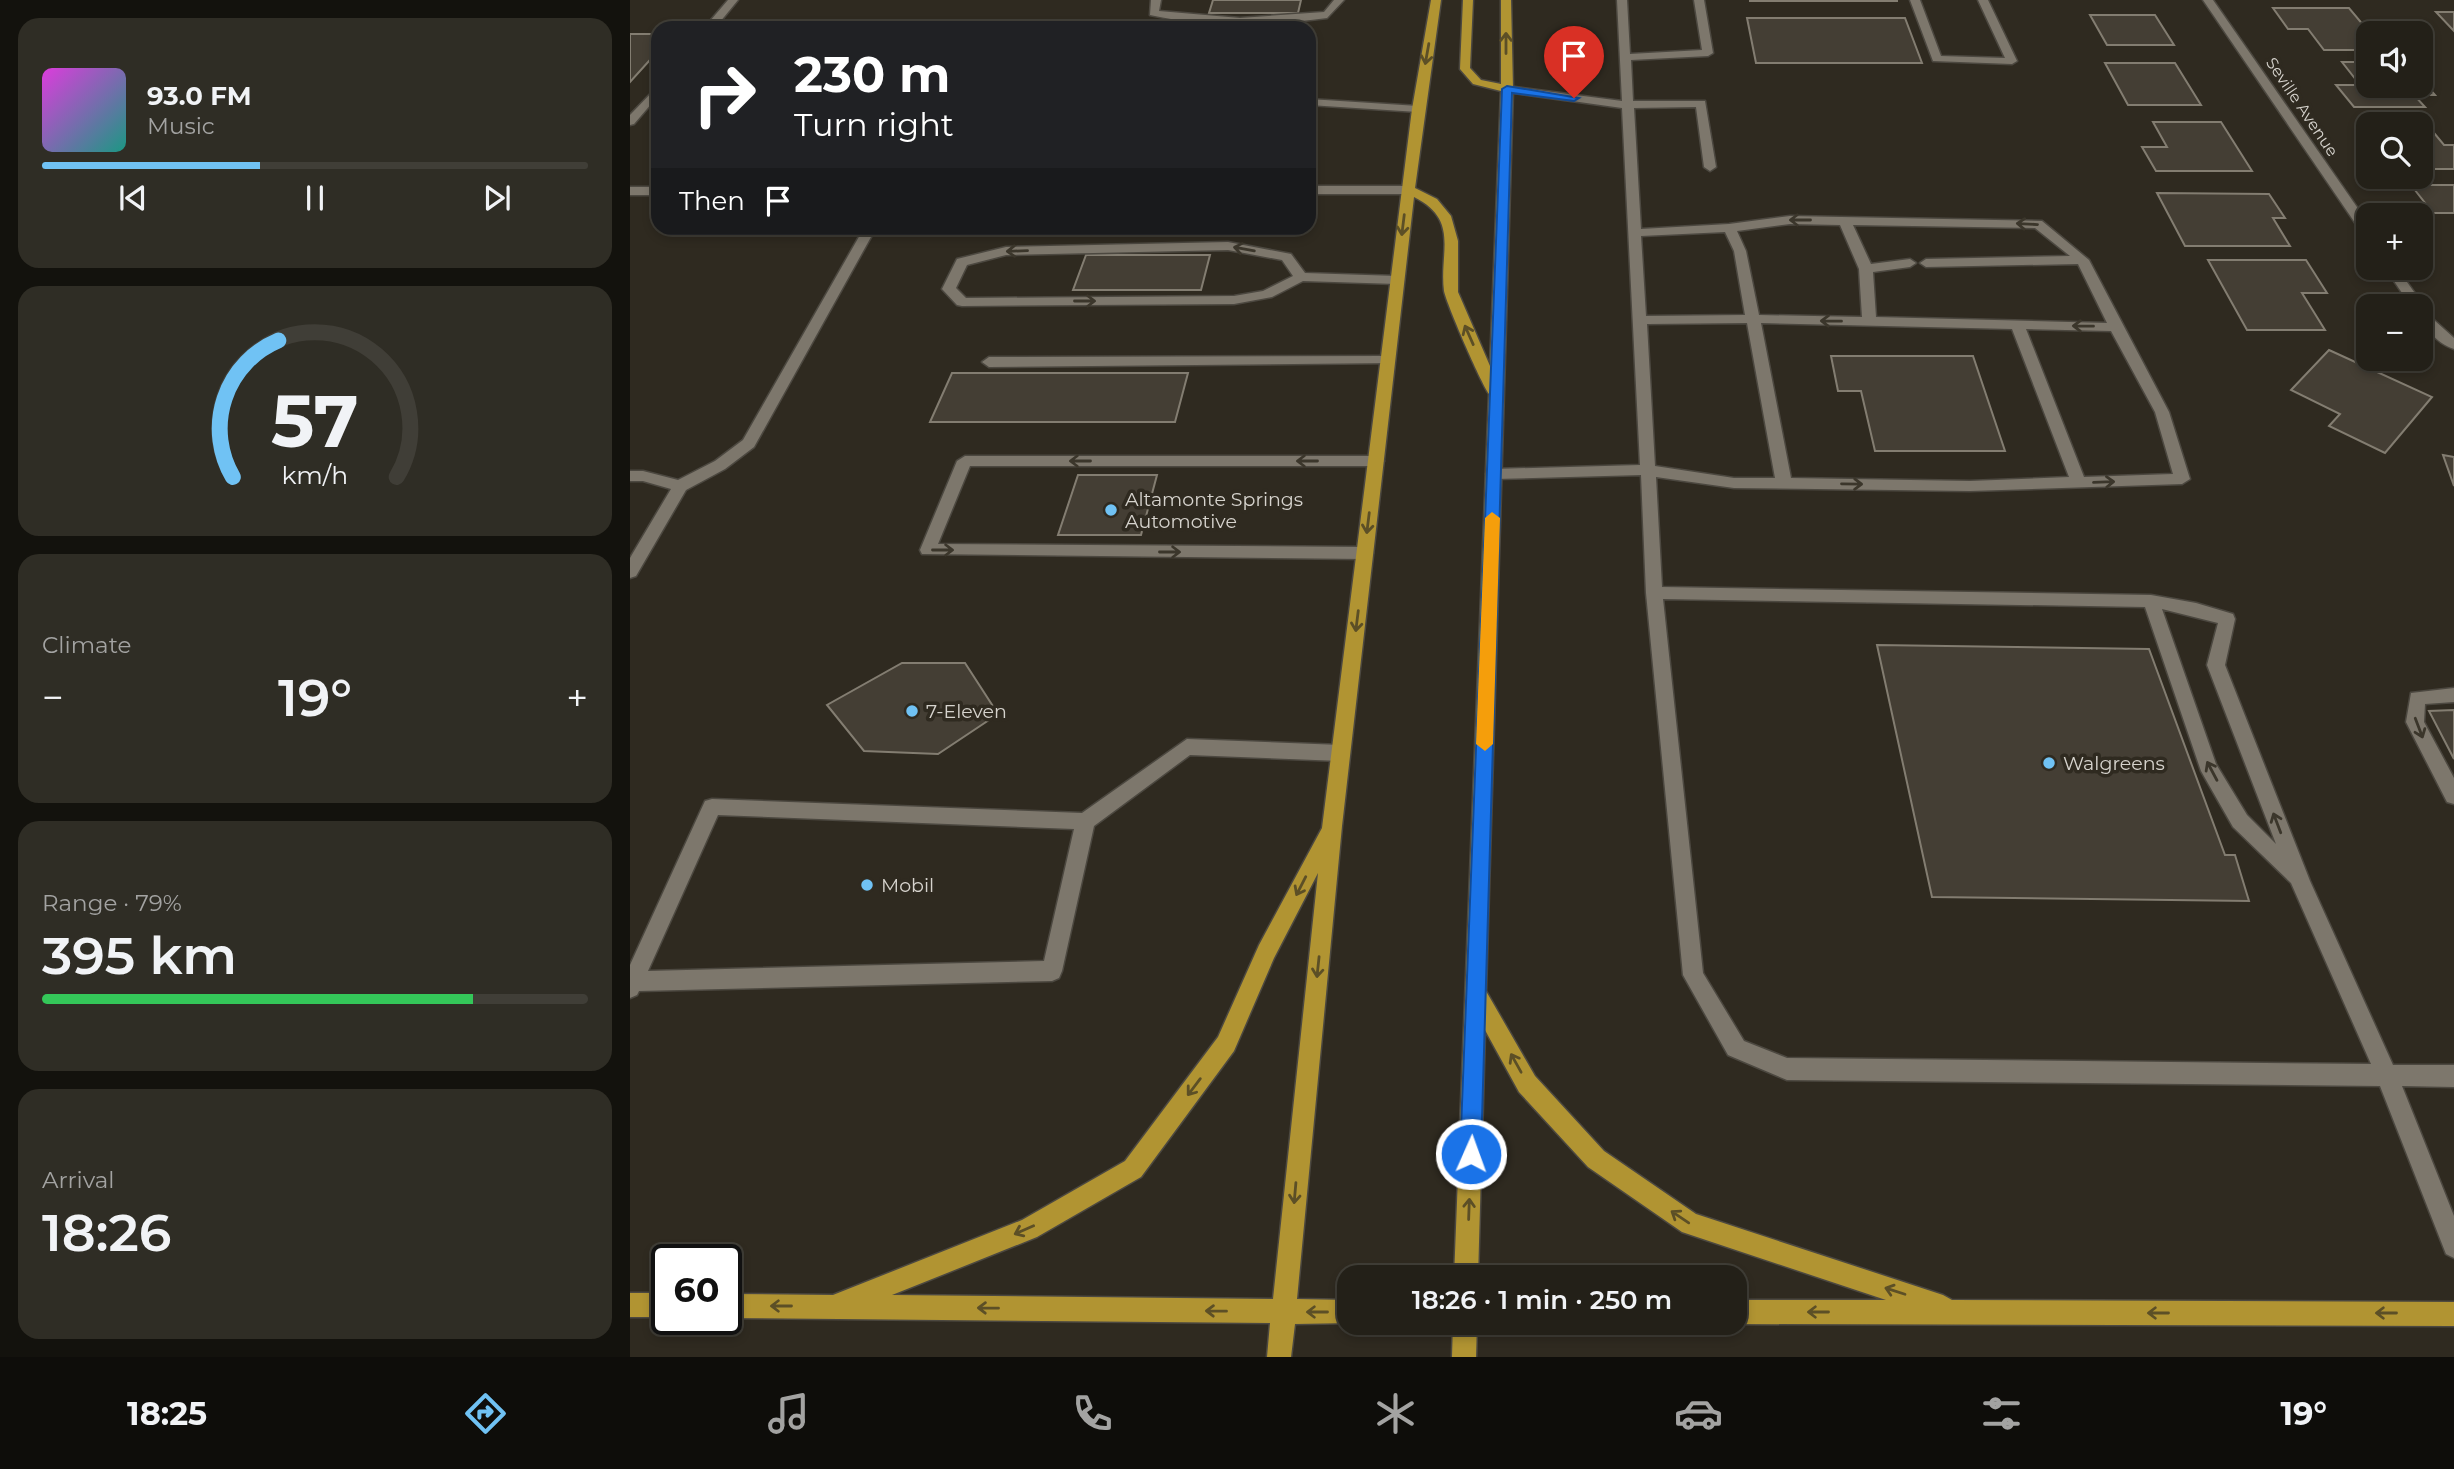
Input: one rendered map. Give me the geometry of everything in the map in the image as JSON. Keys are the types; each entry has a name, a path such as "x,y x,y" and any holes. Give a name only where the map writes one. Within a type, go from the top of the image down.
{"main road":[{"path":"1279,1357 1332,826 1418,109 1436,0"},
{"path":"1468,0 1465,69 1477,82 1507,89"},
{"path":"1466,1265 1507,89 1506,0"},
{"path":"1408,190 1433,202 1445,216 1452,241 1451,292 1496,397"},
{"path":"835,1306 1029,1228 1133,1168 1226,1044 1266,953 1332,826"},
{"path":"1476,993 1527,1084 1596,1159 1690,1224 1959,1312"},
{"path":"630,1305 651,1305"},
{"path":"742,1306 1337,1312"},
{"path":"1747,1312 2454,1314"},
{"path":"1464,1357 1465,1335"}],"street":[{"path":"715,21 733,0"},
{"path":"1156,0 1154,13 1187,18 1301,19 1327,15 1339,0"},
{"path":"1622,0 1654,593 1693,975 1736,1048 1787,1069 2454,1076"},
{"path":"1625,57 1708,53 1699,0"},
{"path":"1915,0 1937,59 2012,61 1983,0"},
{"name":"Seville Avenue","path":"2208,0 2356,216"},
{"path":"1507,89 1628,105 1701,103 1710,167"},
{"path":"630,122 651,97"},
{"path":"1316,102 1418,109"},
{"path":"1316,190 1408,190"},
{"path":"630,191 651,191"},
{"path":"1494,474 1648,470 1734,482 1970,486 2182,479 2162,412 2083,260 2038,224 1790,220 1729,228 1634,233"},
{"path":"1845,221 1866,269 1869,321"},
{"path":"1729,228 1741,251 1784,483"},
{"path":"630,572 680,486 720,465 749,443 866,235"},
{"path":"1301,278 1286,257 1228,246 1006,251 962,262 949,289 962,302 1234,300 1267,294 1301,278 1397,280"},
{"path":"1926,263 2083,260"},
{"path":"1866,269 1910,263"},
{"path":"1639,320 1755,319 2116,327"},
{"path":"2017,325 2079,482"},
{"path":"2433,327 2454,345"},
{"path":"989,362 1387,360"},
{"path":"1365,553 928,550 965,461 1376,461"},
{"path":"630,476 643,476 680,486"},
{"path":"1654,593 2151,601 2196,609 2227,619 2216,664 2300,881 2387,1075 2454,1246"},
{"path":"2151,601 2208,766 2240,821 2300,881"},
{"path":"2454,695 2417,698 2415,722 2454,796"},
{"path":"1085,821 1052,971 631,984 712,807 1085,821 1187,747 1341,753"}],"building":[{"path":"1213,0 1301,0 1298,13 1209,13"},
{"path":"1897,0 1897,1 1750,1"},
{"path":"2273,8 2349,8 2360,21 2356,21 2356,50 2324,50 2308,29 2288,29"},
{"path":"2436,12 2454,12 2454,31"},
{"path":"2090,15 2155,15 2174,45 2107,45"},
{"path":"1747,18 1905,18 1922,63 1756,63"},
{"path":"630,34 651,34 651,59 630,82"},
{"path":"2342,62 2356,62 2356,80"},
{"path":"2105,63 2175,63 2201,105 2128,105"},
{"path":"2336,85 2356,85 2356,98 2417,98 2425,107 2354,107"},
{"path":"2153,122 2221,122 2252,171 2156,171 2142,147 2167,147"},
{"path":"2433,132 2444,145 2454,145 2454,169 2433,169"},
{"path":"2454,185 2454,213 2433,213 2433,203 2425,203 2414,189"},
{"path":"2157,193 2269,194 2285,218 2273,218 2290,246 2185,246"},
{"path":"1086,255 1210,255 1201,290 1073,290"},
{"path":"2208,260 2306,260 2327,293 2302,293 2325,330 2247,330"},
{"path":"2329,350 2356,362 2356,371 2375,371 2432,397 2385,453 2329,426 2340,414 2291,390"},
{"path":"1831,356 1973,356 2005,451 1875,451 1861,391 1838,391"},
{"path":"952,373 1188,373 1175,422 930,422"},
{"path":"2443,455 2454,457 2454,486"},
{"path":"1078,475 1157,475 1141,535 1058,535"},
{"path":"1877,645 2149,649 2225,855 2235,855 2249,901 1932,897"},
{"path":"902,663 965,663 998,714 938,754 864,751 827,705"},
{"path":"2454,710 2454,759 2429,711"}],"slow traffic":[{"path":"1485,744 1492,518"}],"place":[{"name":"Altamonte Springs Automotive","path":"1111,510"},
{"name":"7-Eleven","path":"912,711"},
{"name":"Walgreens","path":"2049,763"},
{"name":"Mobil","path":"867,885"}],"route":[{"path":"1471,1154 1507,89 1574,98"}]}
